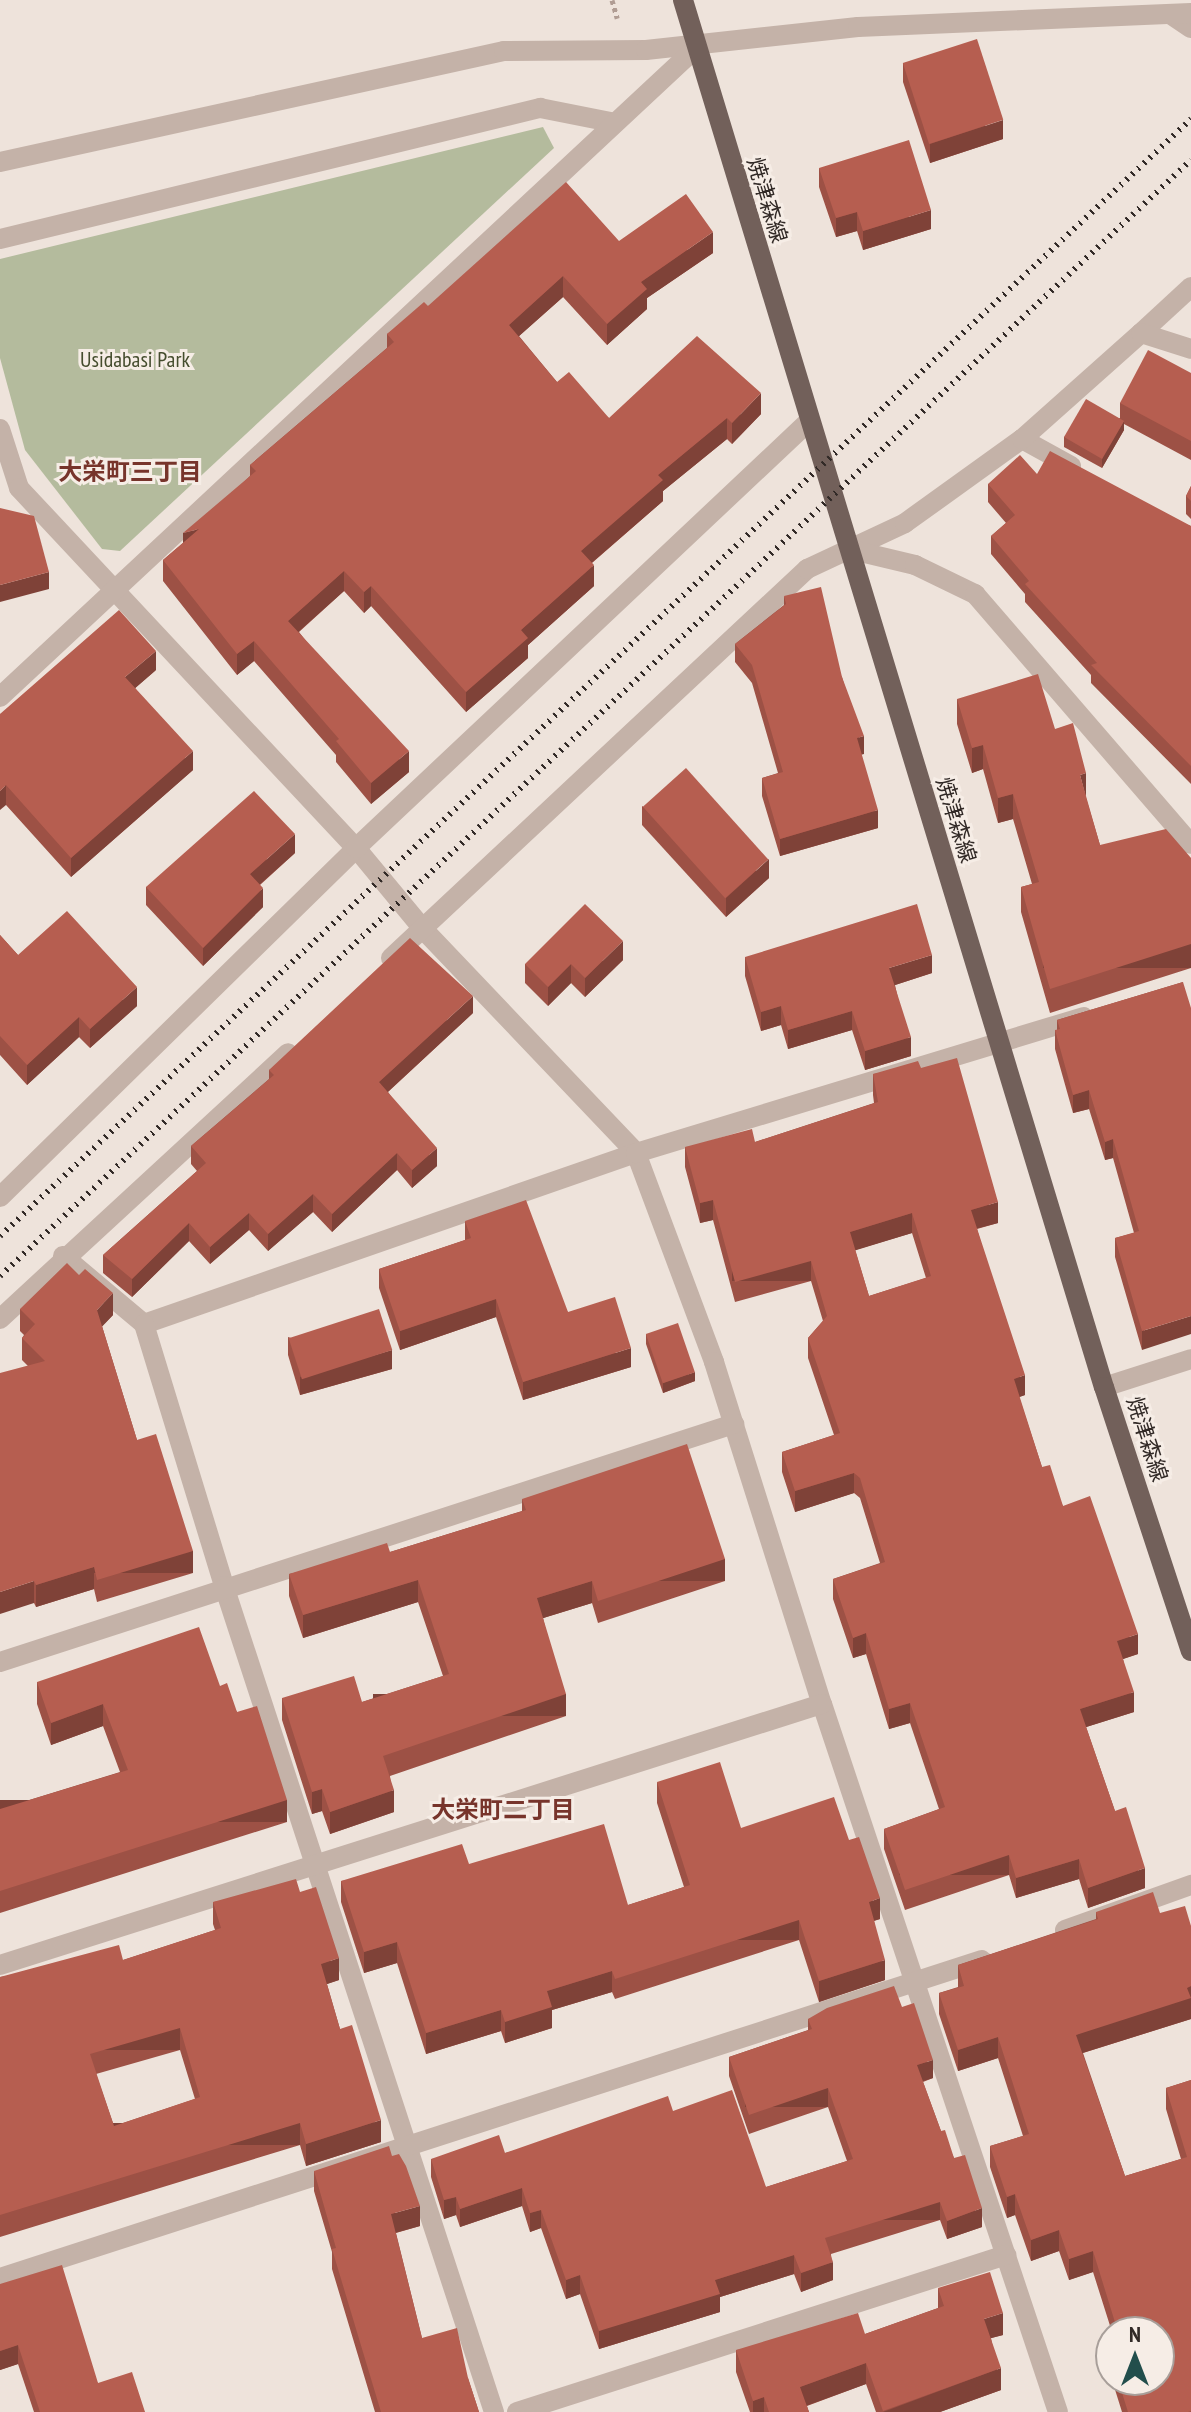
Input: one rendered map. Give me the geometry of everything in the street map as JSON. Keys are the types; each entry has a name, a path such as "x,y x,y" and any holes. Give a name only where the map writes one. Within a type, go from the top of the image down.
{"main road":[{"name":"焼津森線","path":"683,0 808,422 1104,1387 1191,1651"}],"street":[{"path":"0,162 504,51 697,47 858,27 1181,14 1191,28"},
{"path":"0,697 611,122 697,47"},
{"path":"0,239 540,108 611,122"},
{"path":"376,972 807,569 905,523 1022,439 1191,287"},
{"path":"1141,333 1191,349"},
{"path":"4,1186 356,848 808,422"},
{"path":"0,429 10,490 113,589 356,848 423,929 636,1153 734,1424 822,1704 1058,2412"},
{"path":"1022,439 1087,475"},
{"path":"848,549 915,565 975,594 1191,844"},
{"path":"144,1324 636,1153 1102,1011"},
{"path":"0,1319 63,1256 306,1036"},
{"path":"63,1256 144,1324 224,1586 494,2412"},
{"path":"1104,1387 1191,1359"},
{"path":"0,1662 224,1586 734,1424"},
{"path":"0,1965 822,1704"},
{"path":"1046,1937 1191,1885"},
{"path":"0,2278 408,2143 916,1984 1003,1953"},
{"path":"517,2412 1006,2255"}],"path":[{"path":"612,0 620,28"}],"green space":[{"name":"Usidabasi Park","path":"543,127 554,148 120,551 102,549 25,450 0,358 0,259"}],"building":[{"path":"977,39 1003,120 929,144 903,63"},
{"path":"909,140 931,210 863,231 857,212 836,218 819,168"},
{"path":"566,182 619,241 686,194 713,232 641,282 647,289 607,324 563,276 509,325 557,382 569,372 609,418 697,336 761,393 732,423 727,418 658,475 663,480 581,551 594,565 521,630 528,638 466,692 371,586 364,592 344,571 288,621 409,751 371,783 336,741 339,739 254,641 237,654 163,560 199,529 183,533 256,471 250,465 394,342 387,334 424,302 428,306"},
{"path":"1148,350 1191,373 1191,441 1120,403"},
{"path":"1086,399 1124,421 1102,459 1064,437"},
{"path":"1050,451 1191,526 1191,766 1091,665 1097,663 1025,584 1029,581 991,536 1015,515 988,484 1020,455 1037,474"},
{"path":"0,508 34,516 49,572 0,585"},
{"path":"821,587 842,677 864,736 857,738 878,810 780,839 762,778 783,772 752,665 735,644 786,604 784,596"},
{"path":"119,610 156,651 125,677 193,751 71,858 6,785 0,791 0,714"},
{"path":"1038,674 1055,729 1073,723 1086,773 1080,775 1100,845 1166,829 1191,858 1191,944 1050,989 1021,887 1039,882 1013,794 998,798 983,745 972,748 957,699"},
{"path":"686,768 768,859 725,898 643,807"},
{"path":"254,791 295,834 250,874 263,888 203,948 146,887"},
{"path":"585,904 623,941 585,978 571,964 548,987 525,964"},
{"path":"917,904 932,955 889,968 911,1037 865,1051 852,1011 788,1030 781,1006 761,1012 745,957"},
{"path":"67,911 137,987 90,1029 79,1017 27,1065 0,1036 0,935 18,955"},
{"path":"410,938 473,996 379,1082 437,1148 412,1170 397,1153 332,1214 313,1194 268,1234 249,1213 210,1247 189,1223 132,1279 103,1255 206,1163 191,1146 274,1075 269,1070"},
{"path":"1183,982 1191,1008 1191,1316 1142,1331 1115,1238 1139,1231 1113,1139 1105,1142 1089,1090 1073,1095 1055,1030 1060,1029 1057,1020"},
{"path":"957,1058 998,1202 971,1210 1025,1375 1014,1379 1042,1467 1050,1465 1063,1506 1090,1496 1138,1634 1117,1641 1134,1692 1080,1709 1115,1811 1126,1807 1145,1868 1088,1888 1079,1859 1016,1878 1009,1855 905,1890 884,1829 945,1807 910,1703 889,1709 866,1633 853,1638 833,1579 885,1562 860,1478 854,1473 795,1491 782,1452 840,1433 808,1338 827,1316 811,1261 735,1282 713,1200 700,1203 685,1147 752,1129 755,1142 878,1102 873,1074 918,1061 921,1068","holes":["912,1213 931,1276 869,1296 850,1232"]},
{"path":"526,1200 568,1312 615,1297 631,1348 523,1382 496,1299 400,1331 379,1269 471,1238 465,1221"},
{"path":"67,1263 79,1275 85,1269 113,1293 97,1310 137,1440 156,1434 193,1551 97,1580 94,1567 36,1585 34,1581 0,1592 0,1373 45,1361 22,1338 35,1324 20,1309"},
{"path":"379,1309 392,1350 302,1379 289,1338"},
{"path":"678,1323 695,1372 663,1383 646,1334"},
{"path":"687,1444 725,1559 598,1601 592,1581 537,1598 566,1694 383,1756 394,1790 330,1812 322,1789 312,1792 282,1698 354,1676 362,1702 449,1674 418,1580 303,1615 289,1574 387,1543 390,1552 526,1510 522,1499"},
{"path":"199,1627 220,1686 227,1683 237,1712 257,1706 287,1800 0,1891 0,1809 128,1770 103,1704 51,1723 37,1682"},
{"path":"720,1762 741,1828 834,1797 849,1840 859,1837 880,1898 869,1902 885,1960 819,1981 799,1920 615,1979 612,1971 547,1991 552,2007 505,2022 501,2010 426,2033 397,1942 364,1952 341,1881 462,1844 469,1864 604,1824 628,1905 690,1885 657,1782"},
{"path":"296,1879 300,1892 316,1887 339,1958 321,1964 340,2029 352,2025 381,2120 306,2144 300,2123 0,2215 0,1977 119,1945 123,1960 221,1928 213,1902","holes":["180,2028 200,2097 114,2126 90,2054"]},
{"path":"1153,1892 1160,1913 1185,1906 1191,1926 1191,1986 1187,1988 1191,1998 1076,2035 1125,2176 1187,2157 1166,2088 1191,2080 1191,2411 1188,2412 1128,2412 1123,2396 1175,2396 1175,2316 1113,2316 1093,2251 1069,2259 1059,2230 1031,2240 1015,2194 1007,2197 990,2146 1029,2134 998,2037 958,2050 939,1993 964,1986 958,1965 1098,1919 1096,1912"},
{"path":"894,1986 902,2007 914,2003 933,2060 917,2065 954,2158 965,2155 982,2208 947,2221 940,2202 825,2238 833,2262 801,2273 794,2255 715,2280 720,2294 599,2331 580,2275 566,2280 541,2210 530,2213 522,2188 460,2209 456,2197 444,2200 431,2159 499,2135 505,2153 668,2096 673,2111 732,2090 766,2187 853,2159 828,2088 749,2115 729,2057 812,2029 808,2019 827,2008"},
{"path":"389,2146 392,2156 399,2154 406,2166 420,2206 391,2214 422,2338 457,2328 479,2412 381,2412 332,2249 336,2248 314,2171"},
{"path":"62,2265 98,2383 132,2372 145,2412 40,2412 18,2345 0,2351 0,2284"},
{"path":"990,2272 1003,2313 984,2319 1001,2368 883,2411 866,2363 800,2387 809,2412 769,2412 764,2397 753,2401 736,2350 858,2313 865,2334 944,2306 938,2288"}],"railway":[{"path":"0,1236 1191,119"},
{"path":"0,1276 1191,160"}],"district":[{"name":"大栄町三丁目","path":"130,472"},
{"name":"大栄町二丁目","path":"503,1810"}]}
